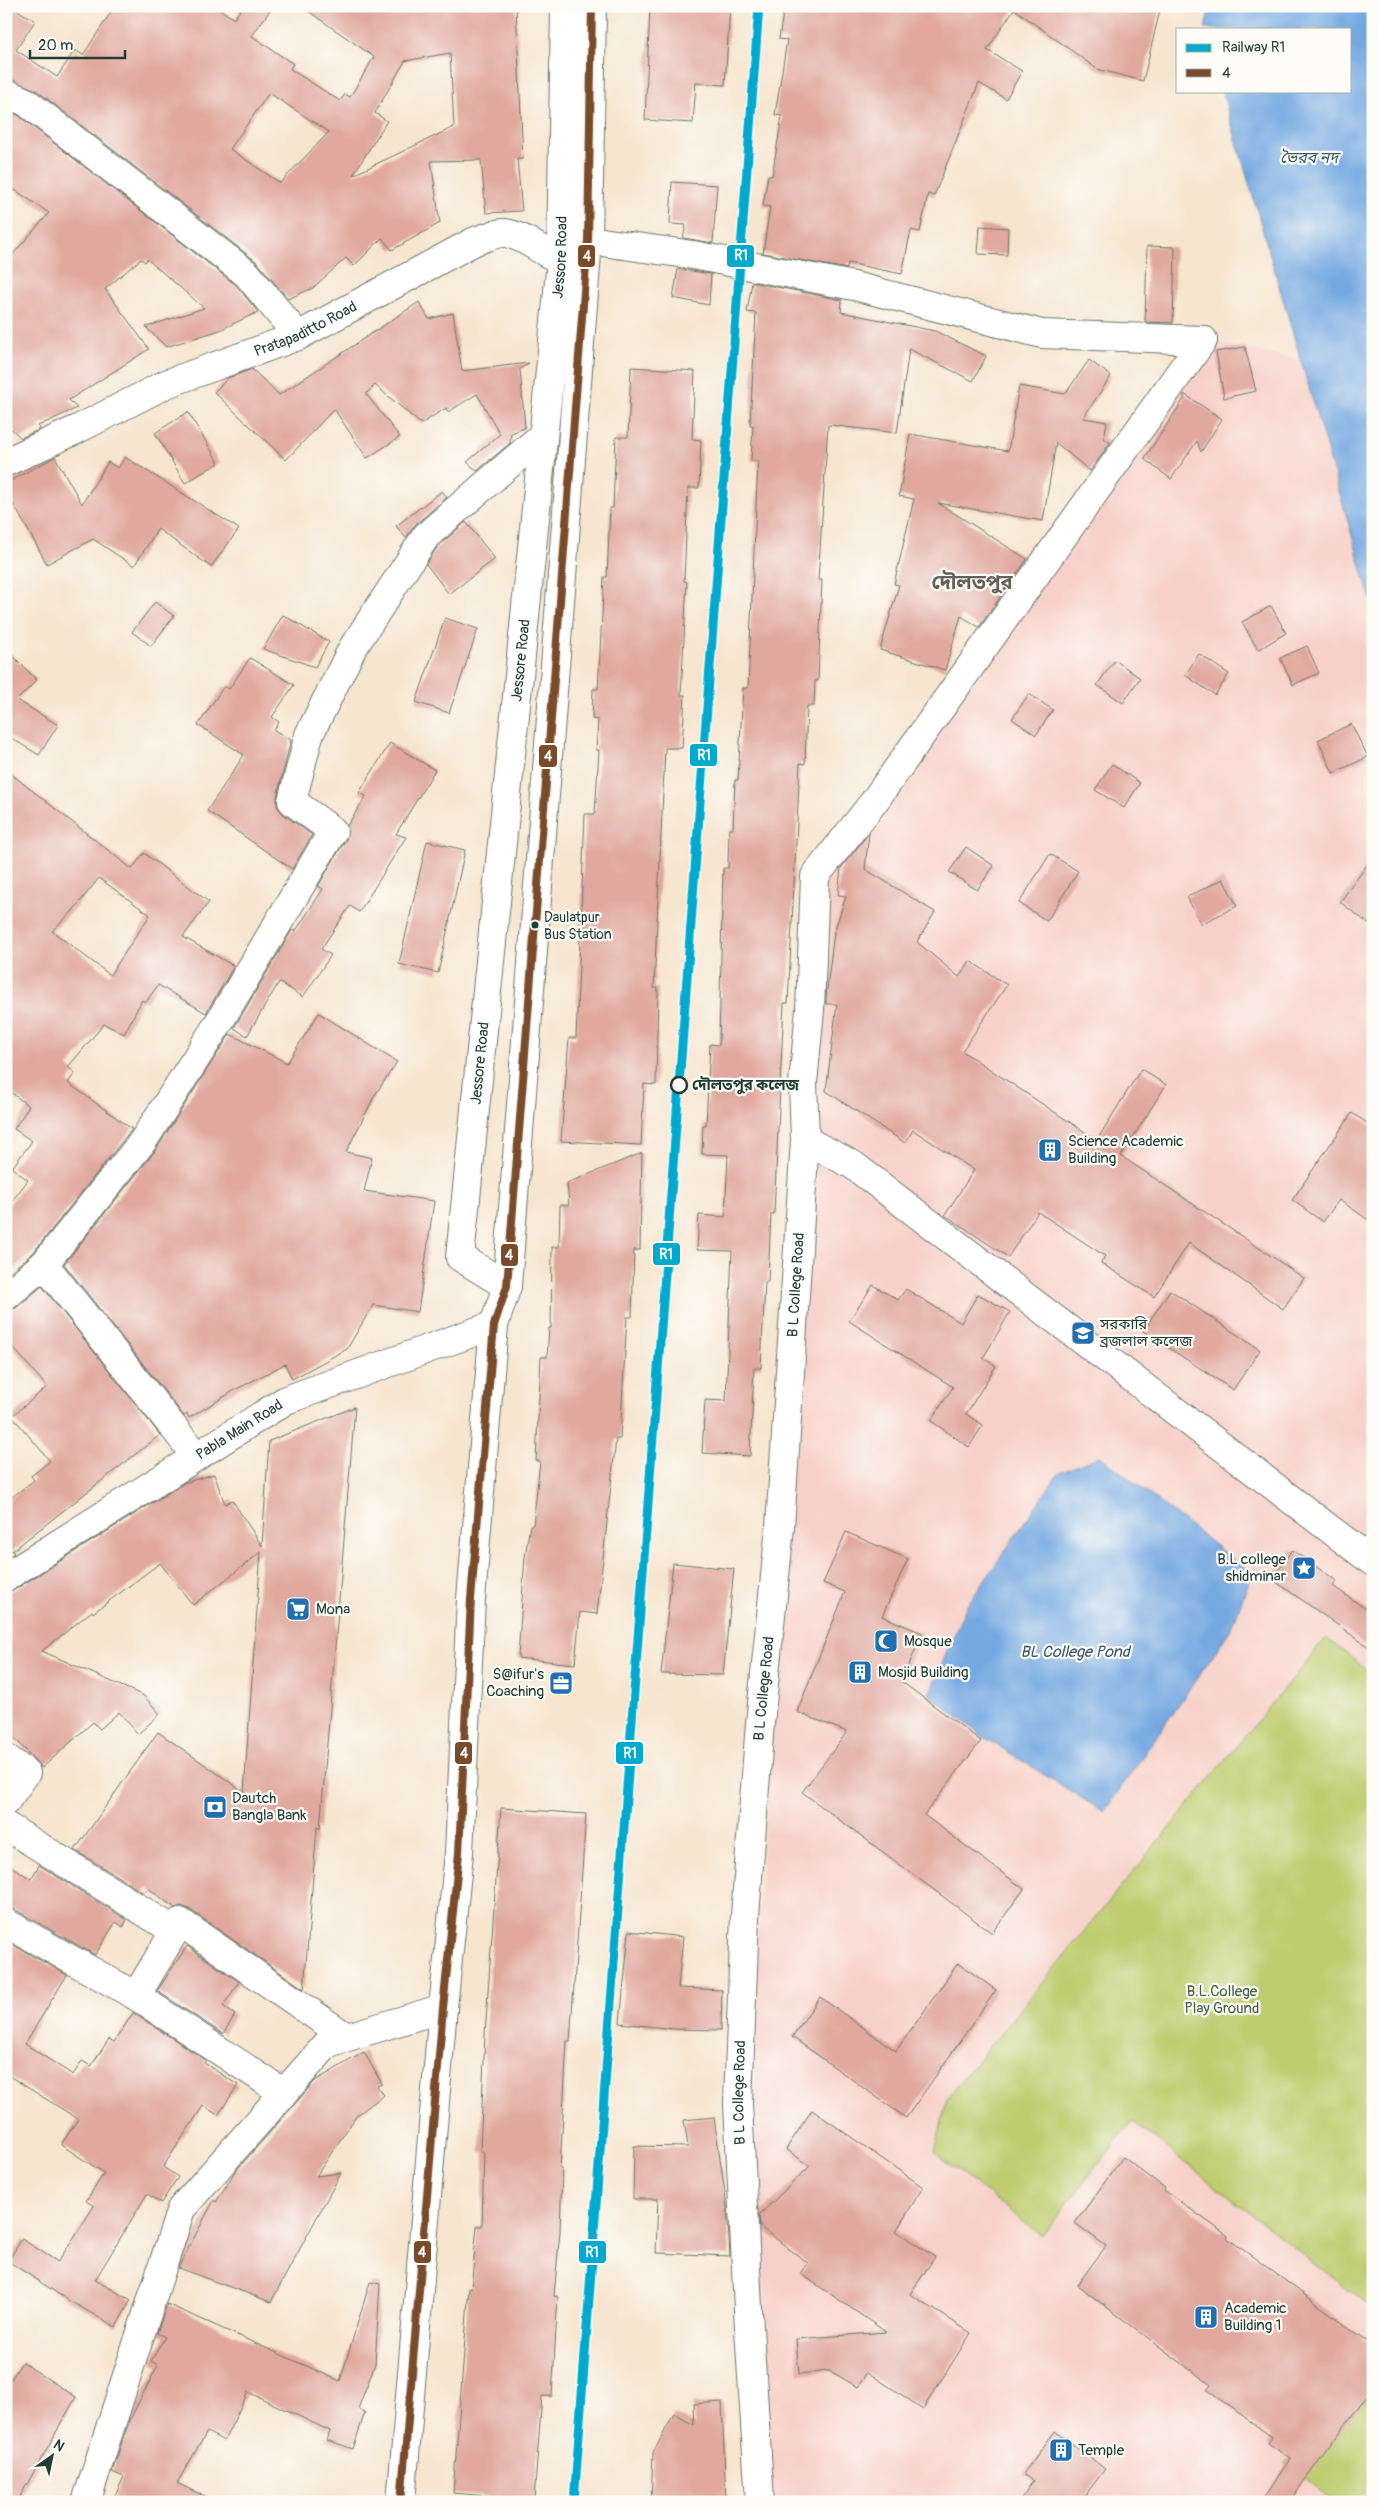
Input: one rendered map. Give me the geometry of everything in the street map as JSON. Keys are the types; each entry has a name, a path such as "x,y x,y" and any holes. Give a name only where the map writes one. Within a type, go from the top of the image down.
{"main road":[{"name":"Jessore Road","path":"507,1286 460,1257 561,262 565,6"},
{"name":"Jessore Road","path":"401,2502 443,2008 459,1853 471,1599 494,1325 507,1286 588,240 592,6"},
{"path":"6,93 26,102 247,274 298,336"},
{"name":"Pratapaditto Road","path":"6,462 78,429 166,384 298,336 475,241 504,232 526,240 561,262"},
{"path":"561,262 574,262 588,240"},
{"name":"B L College Road","path":"588,240 693,256 854,286 1042,334 1203,340 873,803 816,876 810,1010 803,1083 805,1140 780,1527 760,1723 744,1916 738,2103 749,2330 760,2502"},
{"path":"6,1296 44,1264 144,1141 218,1024 333,831 292,801 309,735 352,649 426,536 543,436"},
{"path":"805,1140 853,1164 1373,1562"},
{"path":"44,1264 196,1456"},
{"name":"Pabla Main Road","path":"6,1577 286,1400 494,1325"},
{"path":"6,1758 26,1773 6,1801"},
{"path":"6,1826 175,1931"},
{"path":"136,1996 180,1922 345,2036"},
{"path":"6,1923 136,1996 284,2093"},
{"path":"86,2502 181,2209 328,2042 443,2008"}],"shaded area":[{"name":"সরকারি ব্রজলাল কলেজ","path":"1203,340 1301,360 1373,607 1373,2502 760,2502 744,2189 815,876"}],"green space":[{"name":"B.L.College Play Ground","path":"1326,1638 1373,1675 1373,2309 1132,2121 1042,2236 935,2153 947,2098"},
{"path":"1373,2351 1373,2502 1334,2502 1285,2463"}],"water":[{"name":"ভৈরব নদ","path":"1210,6 1373,6 1373,607 1222,92 1352,92 1352,28 1205,28"},
{"name":"BL College Pond","path":"1100,1456 1252,1574 1231,1629 1104,1812 981,1735 929,1694 966,1607 1059,1473"}],"building":[{"path":"6,6 11,6 35,21 16,50 57,77 75,50 83,55 115,6 215,6 234,19 243,6 273,6 252,36 293,64 290,69 340,101 345,94 350,97 374,57 301,6 516,6 523,159 517,159 522,211 486,213 481,160 431,161 440,223 392,250 382,238 354,266 346,258 313,288 288,299 257,262 36,90 6,78","holes":["450,53 454,127 353,175 387,121 375,113 405,61","269,93 329,132 280,183 230,149"]},
{"path":"650,6 730,6 725,85 696,83 693,123 645,120"},
{"path":"784,6 1161,6 1143,81 1097,69 1014,9 987,50 1022,71 1006,99 979,83 934,196 928,194 920,232 911,230 902,274 848,263 847,269 763,253 770,207 763,206 768,175 772,176 782,116 775,115 787,40 779,39"},
{"path":"6,110 18,115 236,285 258,312 220,330 166,347 146,327 204,308 147,259 145,262 141,259 105,289 149,349 69,400 77,408 38,426 40,429 21,438 6,424 6,262 49,213 6,184"},
{"path":"672,182 717,185 713,243 683,238 686,225 670,224"},
{"path":"980,226 1008,228 1007,255 978,254"},
{"path":"1147,246 1175,247 1173,323 1145,322"},
{"path":"678,269 711,274 709,305 673,298"},
{"path":"752,282 842,300 841,312 935,331 986,356 973,381 909,349 897,433 828,425 818,580 822,580 818,681 815,681 814,706 807,706 805,764 800,763 788,1003 784,1003 774,1214 771,1214 768,1282 765,1282 761,1368 754,1368 750,1456 702,1453 705,1400 726,1401 732,1251 697,1250 699,1215 725,1217 728,1155 702,1154 703,1125 706,1125 710,1044 719,1045 723,868 728,868 729,829 733,829 735,780 738,780 743,688 748,688 758,461 751,461 753,425 750,425 756,313 747,312"},
{"path":"419,302 429,319 453,313 462,371 529,363 520,369 525,428 511,433 510,443 477,471 467,462 500,434 477,394 448,412 446,408 421,424 375,385 366,394 400,437 367,458 334,409 286,460 214,392 228,378 252,369 279,395"},
{"path":"1245,347 1256,391 1224,398 1216,352"},
{"path":"1089,360 1111,376 1083,418 1107,422 1104,438 1110,443 1090,471 1056,443 1043,521 938,503 1027,559 979,627 961,616 945,670 880,650 899,585 894,584 914,499 899,496 910,434 1008,451 1019,386 1065,394"},
{"path":"631,367 695,371 692,439 701,440 699,488 688,488 684,581 687,582 681,695 685,695 682,748 665,748 654,988 658,988 656,1085 644,1084 641,1145 561,1141 569,1038 576,1038 585,814 595,814 599,750 596,750 598,720 592,719 593,689 598,689 604,577 607,577 610,508 613,508 616,437 628,437"},
{"path":"1184,394 1222,419 1201,452 1197,441 1171,479 1144,459 1184,399"},
{"path":"188,412 219,463 185,483 155,433"},
{"path":"55,457 82,504 108,462 118,468 125,457 239,529 211,567 158,529 134,566 93,539 47,564 6,491 6,483"},
{"path":"442,491 447,497 416,524 406,538 396,526"},
{"path":"466,522 495,559 449,594 426,564 438,546"},
{"path":"155,602 174,616 151,646 132,632"},
{"path":"1271,606 1286,633 1258,650 1242,622"},
{"path":"283,615 329,642 315,667 263,649"},
{"path":"445,618 478,629 449,713 416,702"},
{"path":"1307,646 1319,673 1293,685 1280,658"},
{"path":"6,649 37,680 17,700 58,725 39,755 6,735"},
{"path":"1199,654 1229,674 1215,695 1185,675"},
{"path":"250,658 294,685 272,717 279,722 274,730 291,740 277,797 277,806 283,814 312,835 292,869 207,811 244,755 198,725 224,686 229,689"},
{"path":"1115,660 1140,678 1123,703 1097,685"},
{"path":"1029,694 1053,710 1036,735 1012,719"},
{"path":"1351,724 1368,757 1333,773 1318,740"},
{"path":"390,743 435,770 396,834 406,837 359,912 350,906 321,949 331,955 303,997 279,982 247,1036 234,1028 292,930 295,932 323,889 318,886 346,839 347,826 366,796 359,793"},
{"path":"1112,764 1140,783 1124,808 1095,790"},
{"path":"6,770 132,869 144,853 209,902 183,937 234,966 206,1013 158,985 146,1002 142,1000 124,1034 104,1024 68,1067 75,1073 68,1083 132,1129 33,1253 6,1275 6,1209 28,1180 12,1168 32,1141 14,1129 29,1106 6,1089","holes":["99,878 150,915 110,975 52,931 72,912"]},
{"path":"869,833 865,869 935,912 917,942 959,977 970,961 1007,985 962,1051 1097,1140 1141,1069 1166,1085 1121,1156 1304,1278 1283,1309 1189,1243 1154,1297 1101,1263 1105,1256 1038,1212 1008,1257 945,1215 974,1170 913,1130 905,1143 826,1091 837,1004 826,1004 826,997 834,932 846,896 838,895 841,868"},
{"path":"427,841 465,850 438,973 399,964"},
{"path":"966,847 994,866 977,890 949,872"},
{"path":"1050,854 1078,871 1047,921 1019,903"},
{"path":"1373,857 1373,927 1340,902"},
{"path":"1223,879 1237,906 1201,924 1187,897"},
{"path":"319,1013 397,1062 375,1095 346,1152 372,1158 364,1191 434,1201 418,1312 373,1305 347,1349 292,1379 285,1364 235,1390 189,1418 187,1414 184,1416 64,1264 155,1151 230,1034 287,1063"},
{"path":"1352,1113 1373,1127 1373,1223 1339,1200 1323,1222 1292,1200"},
{"path":"642,1153 640,1250 634,1250 632,1317 627,1317 620,1439 616,1439 597,1614 580,1612 575,1664 518,1658 525,1557 530,1525 533,1525 540,1461 536,1461 541,1357 547,1357 549,1328 551,1328 552,1247 559,1247 560,1205 569,1205 567,1183"},
{"path":"873,1285 898,1300 906,1289 961,1323 978,1294 1010,1312 983,1358 996,1366 966,1414 983,1425 969,1447 931,1421 953,1387 849,1321"},
{"path":"42,1286 160,1435 12,1551 14,1553 6,1558 6,1502 34,1480 31,1476 50,1461 12,1416 47,1387 6,1339 6,1311 16,1308"},
{"path":"1170,1290 1260,1350 1233,1390 1143,1331"},
{"path":"355,1407 320,1829 317,1827 304,1989 189,1909 181,1906 175,1908 148,1888 144,1893 75,1850 158,1732 244,1792 261,1552 193,1605 160,1563 93,1613 92,1611 42,1651 144,1696 160,1714 138,1734 119,1712 100,1729 93,1722 42,1768 6,1729 6,1593 14,1590 184,1483 214,1474 225,1504 232,1500 262,1546 269,1441"},
{"path":"846,1532 908,1559 882,1616 922,1633 902,1682 981,1741 924,1815 1024,1889 992,1933 802,1792 847,1732 797,1712 845,1592 823,1583"},
{"path":"1292,1550 1337,1581 1333,1586 1373,1614 1373,1650 1272,1579"},
{"path":"673,1563 734,1569 723,1675 661,1674"},
{"path":"501,1808 586,1814 570,2041 567,2041 560,2169 562,2169 560,2231 554,2296 558,2297 552,2396 542,2396 534,2500 453,2493 469,2288 471,2289 477,2226 482,2226 484,2152 480,2152 485,2034"},
{"path":"6,1863 31,1879 39,1865 127,1920 123,1927 116,1922 95,1955 14,1909 6,1907"},
{"path":"629,1931 683,1937 678,1988 722,1990 721,2030 674,2029 620,2023"},
{"path":"6,1941 67,1975 25,2044 73,2075 82,2061 91,2066 109,2039 114,2042 133,2013 206,2060 204,2063 238,2085 218,2115 203,2106 163,2167 178,2177 161,2203 147,2194 95,2280 131,2300 116,2327 66,2299 8,2261 22,2239 58,2262 94,2206 86,2201 104,2173 61,2145 78,2119 6,2074"},
{"path":"187,1946 239,1982 223,2006 235,2015 223,2034 157,1991"},
{"path":"958,1963 996,1990 906,2118 792,2037 820,1997 896,2051"},
{"path":"364,2052 382,2084 377,2086 384,2095 357,2115 316,2176 341,2173 271,2302 178,2268 214,2200 216,2202 234,2173 315,2081"},
{"path":"812,2110 923,2187 896,2231 935,2257 910,2294 971,2333 923,2409 867,2372 858,2387 830,2371 799,2374 796,2339 886,2332 801,2274 808,2263 760,2227 759,2215 810,2166 786,2149"},
{"path":"714,2117 727,2207 730,2256 656,2253 658,2199 633,2199 634,2146 688,2147 684,2120"},
{"name":"Academic Building 1","path":"1123,2157 1165,2188 1164,2190 1228,2236 1227,2238 1373,2345 1373,2387 1289,2502 1261,2502 1290,2459 1268,2443 1272,2437 1207,2390 1211,2385 1077,2285 1106,2246 1075,2223"},
{"path":"370,2282 380,2284 375,2364 358,2409 365,2412 353,2449 327,2440 330,2431 248,2392 224,2441 207,2432 177,2483 216,2502 112,2502 124,2477 112,2472 129,2421 158,2365 151,2361 165,2337 157,2333 167,2304 340,2381"},
{"path":"22,2362 76,2397 17,2502 6,2502 6,2387"},
{"path":"722,2402 726,2502 651,2502 653,2453 674,2414 694,2425 693,2404"},
{"name":"Temple","path":"1055,2431 1105,2469 1080,2502 1019,2502 1033,2481 1023,2474"}],"rail line":[{"name":"R1","path":"574,2502 759,6"}],"transit line":[{"name":"4","path":"401,2502 443,2008 459,1853 471,1599 494,1325 507,1286 588,240 592,6"}],"place":[{"name":"Daulatpur Bus Station","path":"535,925"},
{"name":"দৌলতপুর কলেজ","path":"679,1085"},
{"name":"Science Academic Building","path":"1050,1150"},
{"name":"সরকারি ব্রজলাল কলেজ","path":"1083,1333"},
{"name":"B.L college shidminar","path":"1304,1568"},
{"name":"Mona","path":"298,1609"},
{"name":"Mosque","path":"886,1641"},
{"name":"Mosjid Building","path":"860,1672"},
{"name":"S@ifur's Coaching","path":"561,1683"},
{"name":"Dautch Bangla Bank","path":"215,1807"},
{"name":"Academic Building 1","path":"1206,2317"},
{"name":"Temple","path":"1061,2450"}],"district":[{"name":"দৌলতপুর","path":"972,582"}]}
